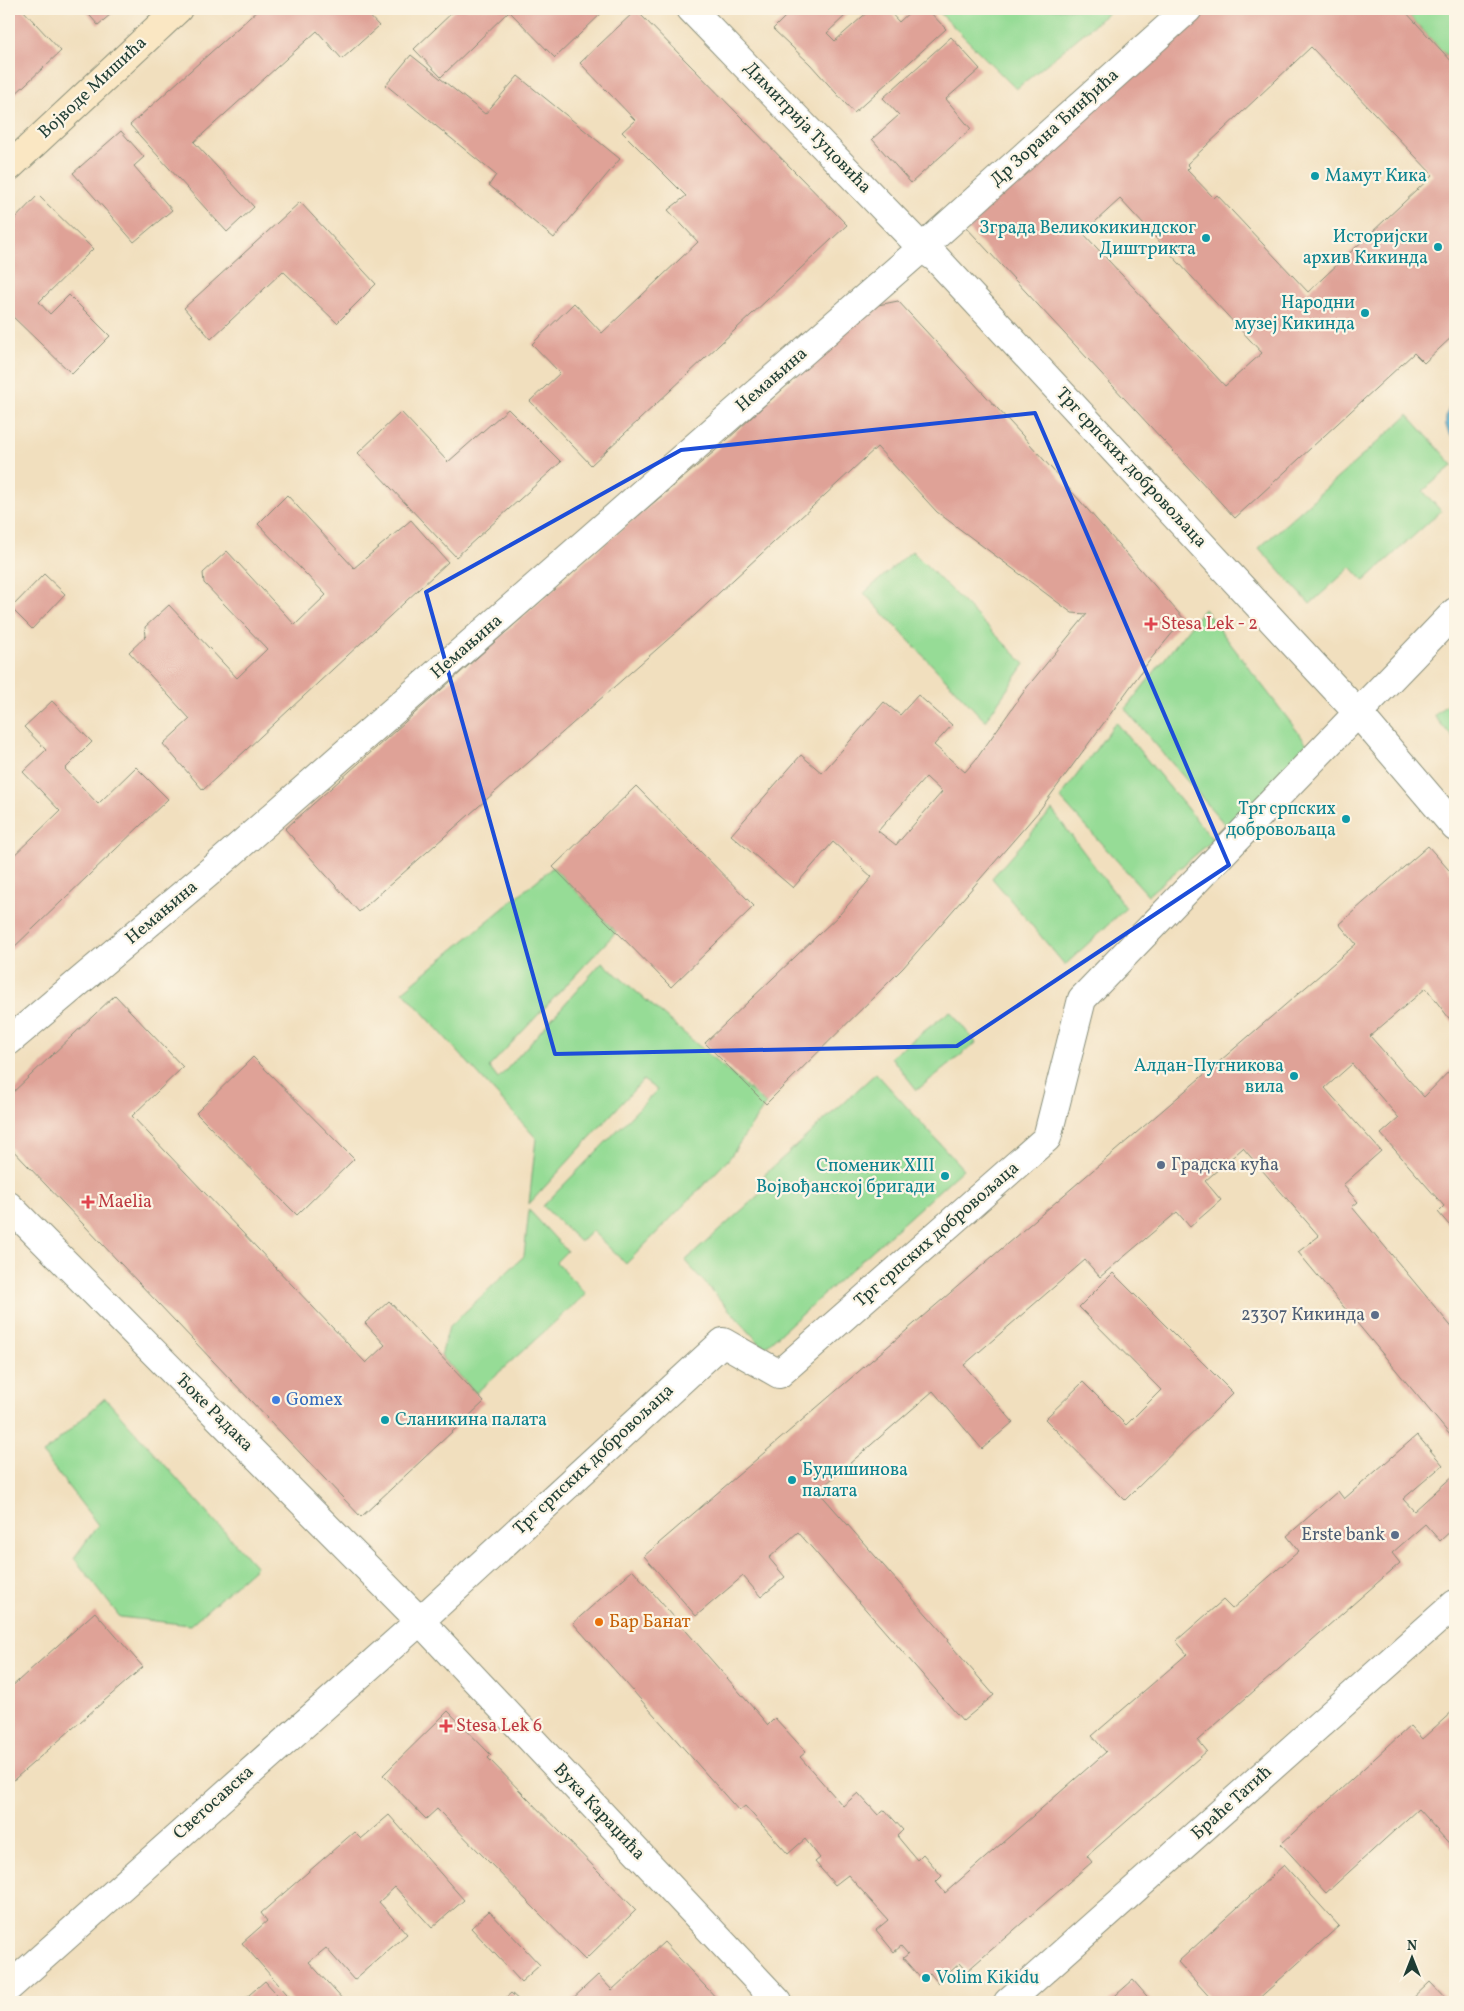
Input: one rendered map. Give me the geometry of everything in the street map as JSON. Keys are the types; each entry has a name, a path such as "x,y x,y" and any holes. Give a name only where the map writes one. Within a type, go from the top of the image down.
{"street":[{"name":"Војводе Мишића","path":"9,167 178,9"},
{"name":"Димитрија Туцовића","path":"691,9 922,248"},
{"name":"Др Зорана Ђинђића","path":"922,248 1188,9"},
{"name":"Трг српских добровољаца","path":"922,248 936,258 1358,713 1455,827"},
{"name":"Немањина","path":"9,1041 214,870 922,248"},
{"name":"Трг српских добровољаца","path":"420,1621 723,1342 779,1374 1047,1138 1082,999 1455,612"},
{"name":"Ђоке Радака","path":"9,1206 420,1621"},
{"name":"Браће Татић","path":"1008,2002 1455,1604"},
{"name":"Светосавска","path":"9,1987 420,1621"},
{"name":"Вука Караџића","path":"420,1621 778,2002"}],"highlighted area":[{"path":"1035,413 1229,865 957,1046 555,1054 426,592 681,450"}],"green space":[{"path":"936,9 1113,9 1016,89"},
{"path":"1403,9 1455,9 1455,65"},
{"path":"1408,415 1453,465 1423,491 1441,511 1364,581 1351,567 1310,604 1259,548"},
{"path":"912,551 1025,664 985,721 864,593"},
{"path":"1204,609 1314,753 1227,827 1125,709"},
{"path":"1455,697 1455,740 1434,716"},
{"path":"1116,722 1213,840 1148,895 1060,798"},
{"path":"1052,810 1126,908 1065,965 992,878"},
{"path":"553,867 616,932 489,1067 498,1079 602,962 766,1104 728,1160 626,1264 592,1231 580,1242 543,1206 657,1090 643,1080 529,1204 536,1138 403,991"},
{"path":"950,1011 976,1043 917,1090 891,1057"},
{"path":"876,1073 963,1169 764,1348 685,1261 772,1183 764,1175"},
{"path":"529,1210 567,1251 556,1262 586,1294 476,1393 441,1356 449,1327 524,1256"},
{"path":"105,1398 256,1567 190,1625 120,1617 74,1558 98,1525 43,1454"}],"water":[{"path":"1455,400 1455,439 1446,425 1446,415"}],"building":[{"path":"9,9 22,9 61,51 9,100"},
{"path":"84,9 117,9 98,25"},
{"path":"259,9 363,9 379,26 342,59 317,31 194,142 254,207 227,232 130,125"},
{"path":"456,9 606,9 555,58 509,11 441,77 414,49"},
{"path":"793,9 842,9 847,14 827,33 835,41 871,9 887,9 899,22 913,9 927,9 946,29 854,113 810,64 773,29"},
{"name":"Зграда Великокикиндског Диштрикта","path":"1201,9 1403,9 1455,65 1455,334 1424,363 1414,353 1235,518 965,226","holes":["1311,47 1433,175 1308,292 1217,195 1214,198 1187,170 1190,167 1187,164","1120,199 1262,353 1225,386 1083,233"]},
{"path":"636,10 847,225 591,465 530,401 560,373 532,344 574,303 602,333 698,242 668,210 686,196 622,132 635,120 580,63"},
{"path":"951,37 980,69 946,99 971,129 911,183 872,139 899,115 883,98"},
{"path":"411,55 485,114 518,76 620,159 554,238 489,185 496,175 386,85"},
{"path":"121,131 144,157 134,166 172,210 134,242 73,173"},
{"path":"38,195 93,249 39,302 50,314 69,295 110,336 72,374 9,313 9,225"},
{"path":"300,202 376,284 337,323 283,271 211,339 184,308"},
{"path":"898,301 1022,435 1184,619 1150,660 1039,811 903,968 766,1104 705,1043 840,914 872,877 833,842 793,888 731,835 801,755 822,773 884,702 900,715 918,695 952,725 934,745 965,772 1028,686 1087,614 1072,613 937,512 877,447 682,627 359,912 285,829 607,542 715,451 873,306","holes":["926,777 942,792 896,845 878,831"]},
{"path":"508,409 561,462 456,557 358,453 401,412 448,462"},
{"path":"287,495 354,568 411,520 448,562 203,790 163,744 190,719 129,652 146,636 145,627 169,605 237,678 267,649 204,583 203,573 227,551 295,625 326,595 258,524"},
{"path":"44,574 65,594 32,629 11,608"},
{"path":"52,701 92,742 65,769 98,804 136,767 168,799 9,952 9,860 60,811 23,772 46,750 24,727"},
{"path":"636,786 754,906 671,987 553,867"},
{"path":"1428,846 1455,877 1455,1026 1426,988 1370,1036 1424,1097 1455,1065 1455,1232 1438,1212 1444,1206 1381,1134 1399,1118 1352,1064 1325,1088 1381,1151 1343,1185 1358,1202 1352,1207 1455,1331 1455,1441 1298,1252 1319,1236 1243,1148 1205,1181 1221,1200 1190,1227 1177,1212 1100,1277 1085,1260 964,1365 1013,1422 982,1449 933,1391 818,1491 949,1640 947,1641 994,1695 963,1721 798,1532 769,1558 785,1577 761,1597 743,1576 696,1616 644,1556 1356,944 1339,924"},
{"path":"115,995 183,1067 132,1116 366,1363 385,1345 365,1323 389,1301 484,1402 361,1517 9,1146 9,1096"},
{"path":"253,1057 354,1159 297,1215 196,1113"},
{"path":"1113,1273 1233,1393 1125,1500 1045,1419 1083,1382 1126,1425 1161,1390 1079,1307"},
{"path":"1417,1435 1443,1465 1403,1499 1414,1511 1455,1474 1455,1527 1440,1541 1425,1524 1392,1553 1400,1563 1198,1740 1207,1751 1087,1856 1092,1862 967,1971 960,1963 938,1983 930,1973 922,1980 903,1958 908,1954 901,1946 894,1952 876,1930 888,1920 848,1875 835,1885 815,1862 820,1858 805,1839 788,1854 745,1806 739,1811 573,1623 633,1570 768,1725 775,1718 806,1752 800,1757 843,1806 858,1793 878,1815 885,1810 903,1830 897,1836 917,1860 923,1854 942,1876 936,1882 945,1893 1106,1752 1092,1736 1187,1654 1176,1641 1223,1600 1232,1609 1299,1551 1287,1536 1338,1491 1344,1499"},
{"path":"95,1612 143,1667 9,1784 9,1689"},
{"path":"1455,1709 1455,1850 1418,1809 1326,1893 1281,1844 1410,1726 1422,1739"},
{"path":"448,1711 491,1755 488,1758 636,1910 585,1960 437,1809 426,1819 383,1775"},
{"path":"389,1815 464,1900 432,1928 395,1887 379,1902 407,1934 354,1980 326,1948 309,1962 345,2002 294,2002 242,1943 267,1921 261,1913 354,1832 361,1839"},
{"path":"1284,1865 1339,1926 1255,2002 1214,2002 1178,1962"},
{"path":"489,1911 540,1965 521,1982 471,1928"},
{"path":"664,1942 720,2002 569,2002 598,1975 612,1990"},
{"path":"1133,1980 1152,2002 1108,2002"},
{"path":"265,1981 284,2002 241,2002"},
{"path":"1430,1982 1449,2002 1409,2002"},
{"path":"511,1993 521,2002 501,2002"}],"place":[{"name":"Мамут Кика","path":"1315,176"},
{"name":"Зграда Великокикиндског Диштрикта","path":"1206,238"},
{"name":"Историјски архив Кикинда","path":"1438,247"},
{"name":"Народни музеј Кикинда","path":"1365,313"},
{"name":"Stesa Lek - 2","path":"1151,624"},
{"name":"Трг српских добровољаца","path":"1346,819"},
{"name":"Алдан-Путникова вила","path":"1294,1076"},
{"name":"Градска кућа","path":"1161,1165"},
{"name":"Споменик XIII Војвођанској бригади","path":"945,1176"},
{"name":"Maelia","path":"88,1202"},
{"name":"23307 Кикинда","path":"1375,1315"},
{"name":"Gomex","path":"276,1400"},
{"name":"Сланикина палата","path":"385,1420"},
{"name":"Будишинова палата","path":"792,1480"},
{"name":"Erste bank","path":"1395,1535"},
{"name":"Бар Банат","path":"599,1622"},
{"name":"Stesa Lek 6","path":"446,1726"},
{"name":"Volim Kikidu","path":"926,1978"}]}
